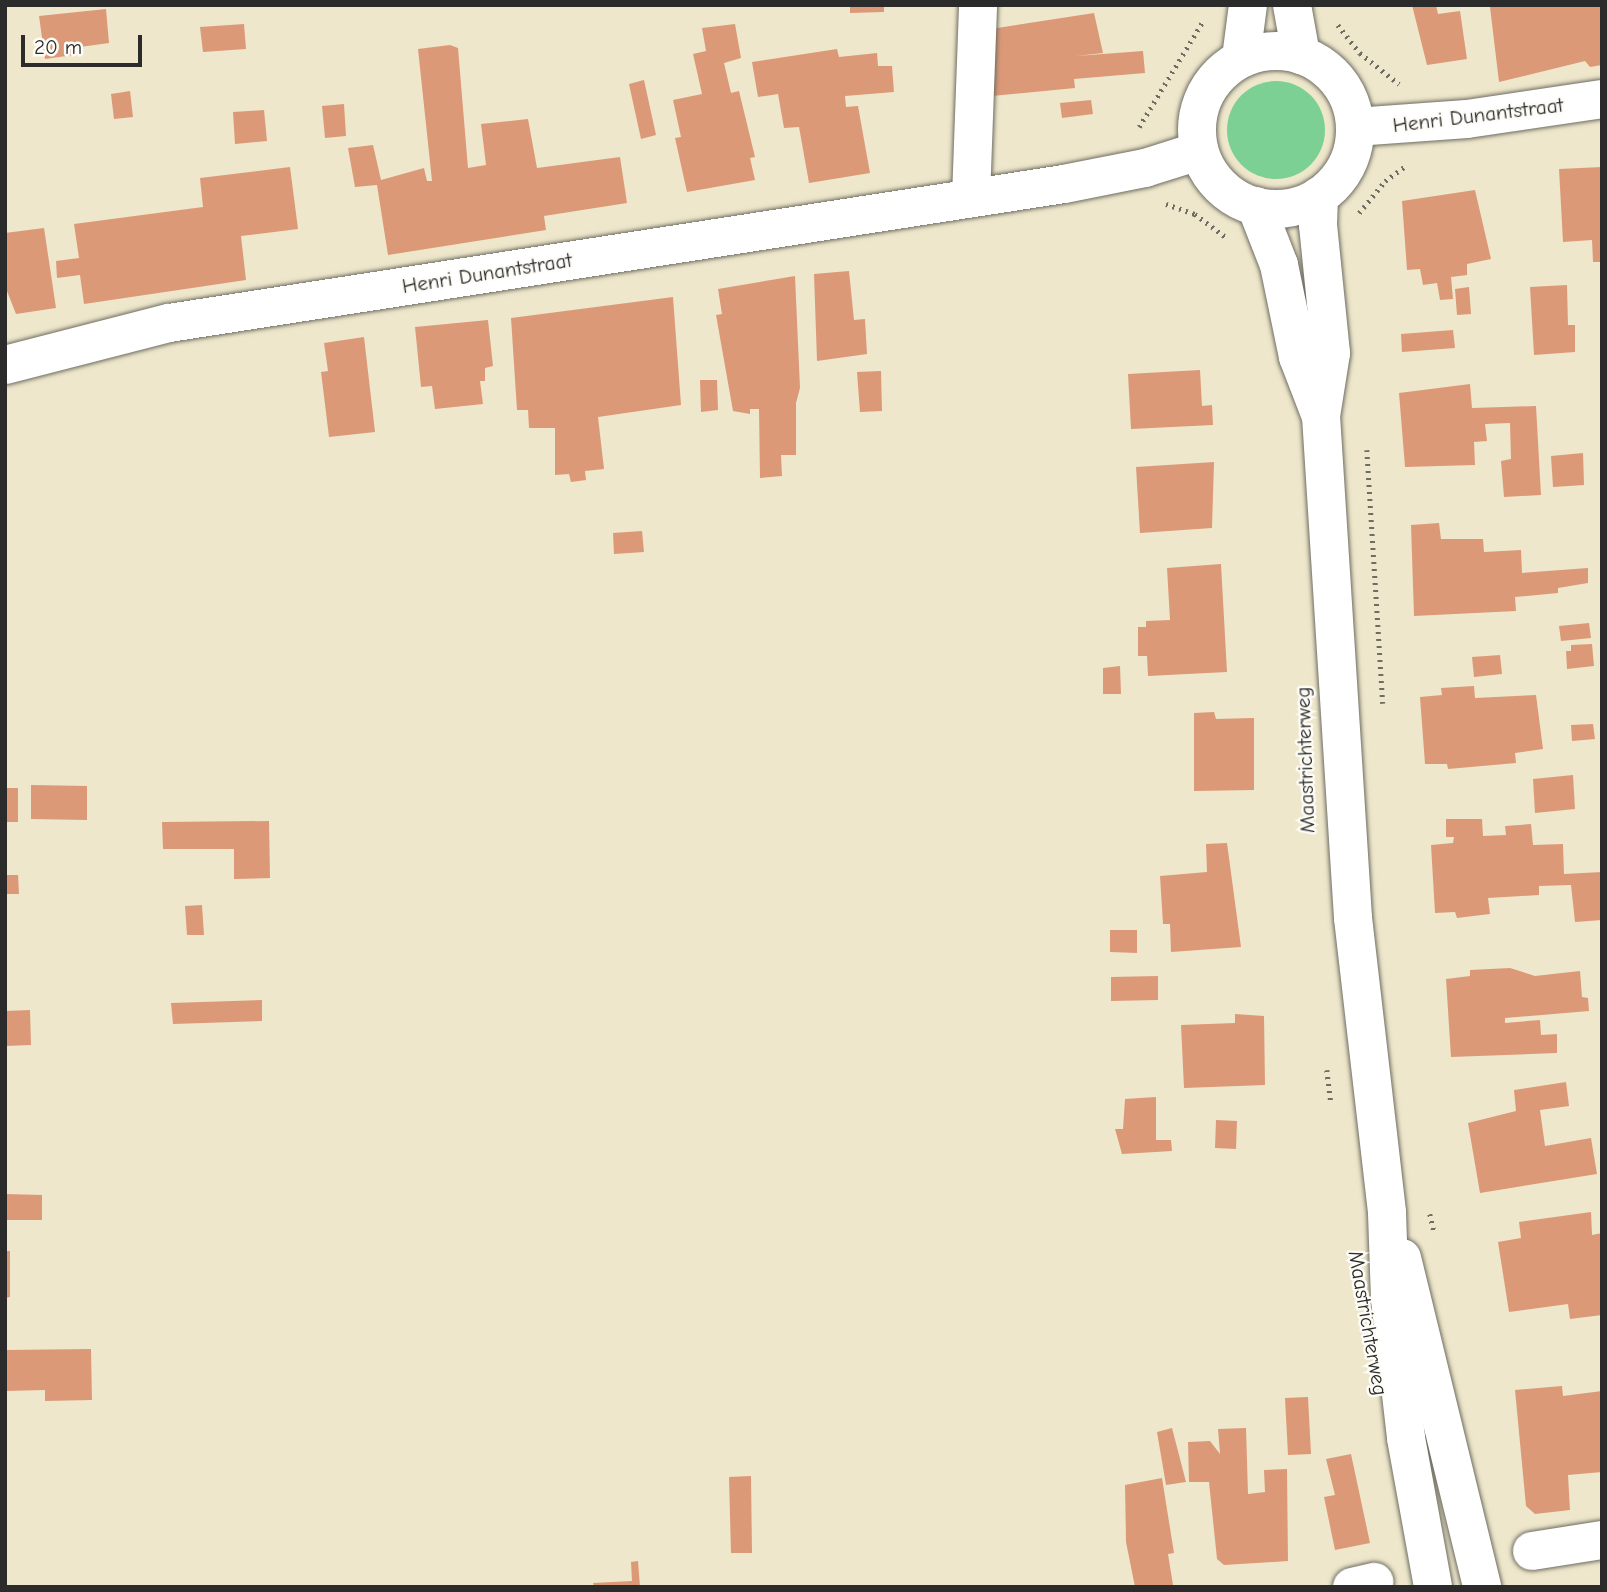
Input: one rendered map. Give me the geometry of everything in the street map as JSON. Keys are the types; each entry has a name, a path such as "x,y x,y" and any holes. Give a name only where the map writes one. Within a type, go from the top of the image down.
{"main road":[{"path":"971,198 978,5"},
{"path":"1241,58 1248,5"},
{"path":"1292,5 1301,55"},
{"path":"1270,51 1301,55 1328,71 1342,87 1354,127 1346,166 1319,196 1283,208 1256,206 1220,186 1199,151 1196,133 1204,97 1213,82 1241,58 1270,51"},
{"name":"Henri Dunantstraat","path":"1354,127 1413,125 1602,100"},
{"name":"Henri Dunantstraat","path":"5,365 169,323 971,198 1145,168 1199,151"},
{"name":"Maastrichterweg","path":"1319,196 1318,225 1332,353 1321,416 1353,918 1388,1213 1390,1299 1406,1438 1433,1587"},
{"name":"Maastrichterweg","path":"1256,206 1279,265 1298,357 1321,416"},
{"name":"Maastrichterweg","path":"1388,1213 1416,1301 1482,1587"},
{"path":"1532,1552 1602,1540"}],"path":[{"path":"1206,17 1135,133 1154,200 1195,214 1226,238 1233,250"},
{"path":"1334,19 1375,67 1411,90 1414,160 1384,181 1352,221"},
{"path":"1366,443 1383,715"},
{"path":"1326,1063 1333,1117"},
{"path":"1427,1200 1435,1240"}],"green space":[{"path":"1276,81 1295,85 1311,95 1321,111 1325,130 1321,149 1311,165 1295,175 1276,179 1257,175 1241,165 1231,149 1227,130 1231,111 1241,95 1257,85"}],"building":[{"path":"850,5 884,5 884,12 850,13"},
{"path":"1412,5 1436,5 1438,14 1460,11 1467,59 1427,65"},
{"path":"1602,5 1602,65 1590,67 1585,61 1499,82 1490,7"},
{"path":"106,9 109,43 80,47 81,54 45,59 39,16"},
{"path":"1094,13 1103,53 1076,56 1143,51 1145,73 1074,79 1075,88 992,96 991,29"},
{"path":"244,24 246,49 203,52 200,27"},
{"path":"735,24 741,58 724,63 731,93 739,91 755,157 750,158 755,180 687,192 675,138 681,137 673,100 702,94 693,54 706,51 702,28"},
{"path":"450,45 458,48 468,168 486,165 481,124 528,119 537,168 620,157 627,203 544,216 546,230 388,255 377,185 355,187 348,148 373,145 381,180 424,168 427,181 432,181 418,49"},
{"path":"837,49 839,57 877,53 878,66 892,66 894,92 845,96 846,107 858,106 870,173 809,183 799,127 784,128 778,94 758,97 752,62"},
{"path":"644,80 656,135 641,139 629,84"},
{"path":"130,91 133,117 114,119 111,94"},
{"path":"1091,100 1093,114 1062,118 1060,103"},
{"path":"344,104 346,136 325,138 322,106"},
{"path":"264,110 267,141 235,144 233,112"},
{"path":"290,167 298,229 241,236 246,280 84,304 80,275 57,278 56,261 79,258 74,224 203,207 200,178"},
{"path":"1602,167 1602,262 1593,262 1592,240 1563,242 1559,169"},
{"path":"1475,190 1491,259 1467,264 1467,275 1451,277 1453,299 1440,300 1437,283 1423,285 1420,269 1407,270 1402,201"},
{"path":"44,228 56,308 16,314 5,286 5,233"},
{"path":"849,271 854,320 865,319 867,354 817,361 814,274"},
{"path":"795,276 800,388 796,403 796,455 781,455 782,476 760,478 759,409 750,409 750,414 733,411 716,315 722,314 718,289"},
{"path":"1567,285 1568,325 1575,325 1575,352 1534,355 1530,287"},
{"path":"1469,287 1471,314 1457,315 1455,289"},
{"path":"673,297 681,405 598,417 604,469 585,471 586,480 571,482 569,474 555,475 555,428 529,428 528,410 517,410 511,318"},
{"path":"488,320 493,366 485,368 485,381 480,381 483,404 435,409 432,386 421,387 415,327"},
{"path":"1453,330 1455,348 1402,352 1401,334"},
{"path":"364,337 375,432 329,437 321,372 328,371 324,343"},
{"path":"1200,370 1202,406 1212,405 1213,425 1131,429 1128,374"},
{"path":"881,371 882,411 860,412 857,372"},
{"path":"700,380 717,380 718,410 701,412"},
{"path":"1470,384 1472,408 1536,406 1541,495 1504,497 1501,461 1511,459 1510,423 1485,424 1487,441 1474,442 1475,465 1405,467 1399,393"},
{"path":"1583,453 1584,485 1553,487 1551,456"},
{"path":"1214,462 1212,528 1140,533 1136,467"},
{"path":"1439,523 1441,539 1483,539 1484,552 1521,550 1522,573 1588,568 1588,583 1558,588 1558,593 1515,597 1516,611 1414,616 1411,525"},
{"path":"642,531 644,552 614,554 613,533"},
{"path":"1221,564 1227,672 1148,676 1147,656 1138,656 1138,627 1146,627 1146,621 1170,620 1167,568"},
{"path":"1589,623 1591,638 1561,641 1559,626"},
{"path":"1592,644 1594,666 1567,669 1566,651 1571,651 1571,645"},
{"path":"1500,655 1502,674 1474,677 1472,657"},
{"path":"1120,666 1121,694 1103,694 1103,668"},
{"path":"1474,686 1475,698 1536,695 1543,749 1515,753 1516,763 1448,769 1447,764 1425,764 1420,697 1442,695 1441,688"},
{"path":"1214,712 1216,719 1254,718 1254,790 1194,791 1194,713"},
{"path":"1593,724 1595,739 1572,741 1571,725"},
{"path":"1573,775 1575,809 1535,813 1533,779"},
{"path":"31,785 87,786 87,820 31,819"},
{"path":"5,788 18,788 18,822 5,822"},
{"path":"1446,819 1482,819 1483,836 1506,835 1505,826 1531,824 1533,845 1563,844 1564,874 1602,872 1602,920 1575,922 1571,885 1539,886 1539,895 1488,898 1490,914 1457,918 1455,912 1435,913 1431,845 1453,843 1454,837 1446,837"},
{"path":"269,821 270,878 234,879 234,849 163,849 162,822"},
{"path":"1227,843 1241,947 1171,952 1170,924 1163,924 1160,876 1207,872 1206,844"},
{"path":"5,875 18,875 19,894 5,894"},
{"path":"202,905 204,935 187,935 185,906"},
{"path":"1110,930 1137,930 1137,953 1110,952"},
{"path":"1510,968 1535,976 1580,971 1582,997 1588,998 1589,1011 1505,1018 1505,1023 1540,1020 1541,1035 1557,1034 1557,1053 1451,1057 1446,979 1470,976 1470,970"},
{"path":"1158,976 1158,1000 1111,1001 1111,977"},
{"path":"262,1000 262,1021 173,1024 171,1003"},
{"path":"30,1010 31,1045 5,1046 5,1011"},
{"path":"1235,1014 1264,1016 1265,1085 1184,1088 1181,1025 1235,1023"},
{"path":"1566,1082 1569,1106 1540,1110 1545,1146 1591,1138 1597,1174 1480,1193 1468,1123 1516,1111 1514,1090"},
{"path":"1156,1097 1156,1140 1171,1140 1172,1151 1122,1154 1115,1129 1123,1129 1125,1099"},
{"path":"1216,1120 1237,1121 1236,1149 1215,1148"},
{"path":"5,1194 42,1195 42,1220 5,1220"},
{"path":"1591,1212 1592,1235 1602,1233 1602,1315 1570,1319 1568,1304 1509,1312 1498,1242 1521,1238 1519,1222"},
{"path":"5,1251 10,1251 10,1297 5,1298"},
{"path":"91,1349 92,1400 45,1401 45,1390 5,1391 5,1350"},
{"path":"1562,1386 1563,1396 1602,1391 1602,1472 1568,1475 1570,1510 1535,1514 1526,1506 1515,1390"},
{"path":"1308,1397 1311,1454 1288,1455 1285,1398"},
{"path":"1172,1428 1186,1482 1166,1485 1157,1432"},
{"path":"1246,1428 1248,1494 1265,1492 1264,1470 1287,1469 1288,1561 1224,1565 1217,1559 1209,1482 1189,1482 1188,1442 1210,1441 1220,1454 1218,1429"},
{"path":"1351,1454 1370,1543 1335,1550 1324,1497 1335,1495 1326,1459"},
{"path":"751,1476 752,1553 731,1553 729,1477"},
{"path":"1162,1478 1174,1553 1168,1554 1173,1585 1135,1587 1126,1542 1125,1485"},
{"path":"638,1561 640,1587 594,1587 593,1583 632,1581 631,1562"}]}
